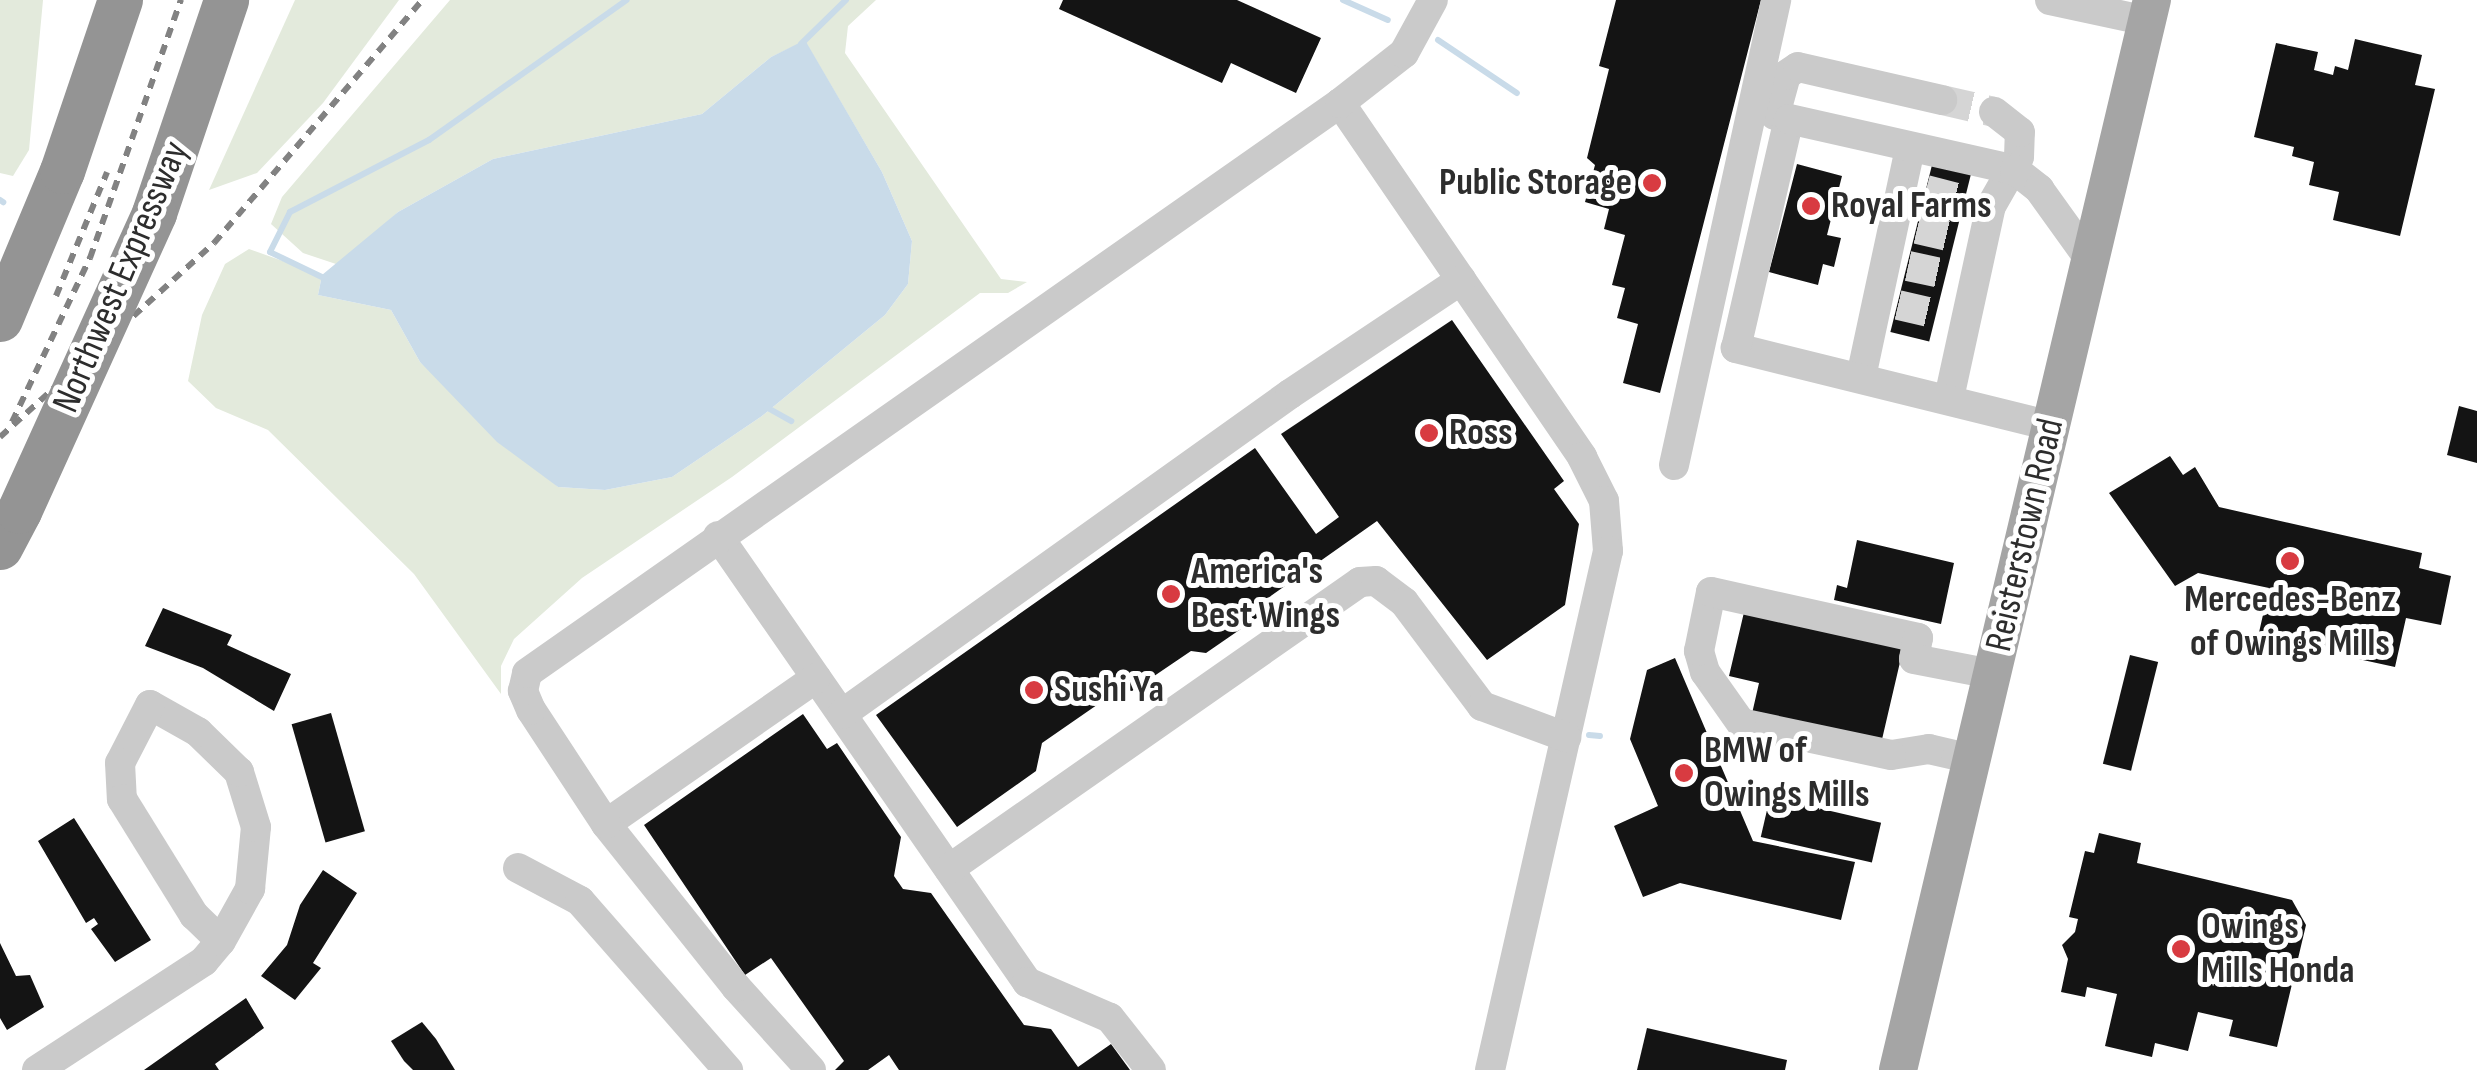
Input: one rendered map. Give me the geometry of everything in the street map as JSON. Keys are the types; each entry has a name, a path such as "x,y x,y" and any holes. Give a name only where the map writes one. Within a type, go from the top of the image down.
{"highway":[{"path":"0,319 62,170 120,0"},
{"name":"Northwest Expressway","path":"9,529 154,213 226,0"}],"main road":[{"name":"Reisterstown Road","path":"1898,1070 2149,10"}],"street":[{"path":"811,1070 736,987 606,824 531,710 523,691 527,673 1340,104 1404,53 1432,0"},
{"path":"1736,348 1772,115 1776,0"},
{"path":"2050,0 2149,10"},
{"path":"1674,465 1701,341 1786,75 1798,67 1942,100"},
{"path":"1340,104 1582,457 1604,501 1608,552 1490,1070"},
{"path":"1950,398 1952,318 1978,203 2015,170 2020,132 1994,112"},
{"path":"1772,115 2015,170 2039,189 2090,260"},
{"path":"1861,378 1888,303 1914,187 1910,149"},
{"path":"842,714 1290,394 1461,280"},
{"path":"1701,341 1950,398 2051,426"},
{"path":"718,536 1027,982 1110,1018 1151,1070"},
{"path":"948,868 1360,582 1376,581 1404,602 1482,706 1566,737"},
{"path":"1972,759 1929,749 1891,755 1756,729 1729,712 1699,651 1711,592 1918,638 1914,660 1992,674"},
{"path":"606,824 816,678"},
{"path":"37,1070 181,980 221,941 250,889 256,859 250,797 222,752 150,705 120,763 122,799 194,916 221,941"},
{"path":"518,868 580,901 728,1070"}],"shaded area":[{"path":"0,0 43,0 29,150 13,176 0,173"},
{"path":"295,0 399,0 323,103 257,173 209,190"},
{"path":"450,0 876,0 848,26 845,53 1001,279 1027,282 1008,293 980,293 732,477 582,578 514,639 501,666 501,694 414,574 268,430 216,408 188,381 202,315 225,264 249,249 322,275 318,295 391,310 420,362 558,487 605,490 672,477 762,416 885,315 908,284 912,241 882,172 805,41 771,57 702,114 493,159 398,212 339,265 303,253 271,224 282,197"}],"water":[{"path":"805,40 882,172 912,241 908,284 885,315 762,416 672,477 605,490 558,487 497,442 420,362 391,310 318,295 322,275 398,212 493,159 702,114 771,57"}],"building":[{"path":"1063,0 1237,0 1321,38 1296,93 1231,63 1222,83 1059,9"},
{"name":"Public Storage","path":"1616,0 1761,0 1660,393 1623,383 1638,324 1617,318 1625,288 1612,285 1625,235 1604,229 1609,209 1585,202 1595,165 1587,158 1609,69 1599,66"},
{"path":"2355,39 2422,55 2415,85 2435,89 2400,236 2333,220 2339,192 2309,185 2314,162 2292,156 2294,147 2254,137 2276,43 2318,52 2314,70 2333,75 2335,66 2348,70"},
{"name":"Royal Farms","path":"1797,164 1842,176 1827,235 1841,238 1834,267 1823,264 1818,285 1769,272"},
{"name":"Royal Farms","path":"1932,165 1971,175 1929,342 1890,332"},
{"path":"1452,320 1564,481 1554,489 1579,524 1565,605 1487,660 1377,521 1268,598 1264,613 1206,653 1191,651 1132,691 1120,689 1042,743 1036,771 957,827 876,715 1255,448 1316,534 1339,517 1281,434"},
{"path":"2459,406 2477,411 2477,463 2447,455"},
{"name":"Mercedes-Benz of Owings Mills","path":"2170,456 2183,475 2195,467 2219,507 2422,553 2419,568 2451,576 2441,625 2406,618 2395,667 2258,637 2269,588 2198,573 2175,586 2109,493"},
{"path":"1857,540 1954,563 1941,624 1834,600 1837,585 1847,588"},
{"path":"163,608 232,635 227,645 291,674 274,711 203,668 145,646"},
{"path":"1745,608 1904,645 1880,748 1751,718 1759,683 1729,676"},
{"path":"2130,655 2158,662 2131,771 2103,764"},
{"name":"BMW of Owings Mills","path":"1675,658 1753,841 1855,862 1841,920 1680,883 1643,897 1614,826 1658,806 1630,739 1647,670"},
{"path":"331,713 365,831 325,843 292,724"},
{"path":"803,714 827,749 837,743 901,837 894,876 903,889 931,893 1024,1025 1051,1029 1078,1067 1111,1044 1130,1070 899,1070 889,1055 868,1070 835,1070 844,1061 771,958 745,975 644,825"},
{"path":"1770,797 1881,823 1872,863 1761,837"},
{"path":"74,818 151,940 115,962 91,929 98,924 94,918 86,923 38,841"},
{"name":"Owings Mills Honda","path":"2099,833 2141,843 2137,863 2292,900 2306,925 2277,1047 2229,1036 2233,1020 2198,1012 2188,1051 2155,1043 2152,1057 2105,1046 2117,994 2087,987 2085,997 2061,992 2068,959 2062,945 2075,932 2078,919 2069,917 2085,851 2094,853"},
{"path":"323,870 357,893 313,963 321,968 295,1000 261,976 287,945 300,905"},
{"path":"0,943 16,976 30,975 44,1007 7,1030 0,1018"},
{"path":"246,998 264,1028 215,1064 219,1070 144,1070"},
{"path":"422,1022 455,1070 413,1070 404,1061 391,1041"},
{"path":"1647,1028 1787,1060 1785,1070 1637,1070"}],"waterway":[{"path":"326,279 270,252 290,212 429,140 627,0"},
{"path":"801,44 846,0"},
{"path":"1343,0 1388,20"},
{"path":"1438,40 1517,93"},
{"path":"766,407 791,421"},
{"path":"1589,735 1600,736"}],"tunnel":[{"path":"1942,100 1994,112"},
{"path":"1926,190 1965,200"},
{"path":"1917,229 1956,238"},
{"path":"1908,266 1947,274"},
{"path":"1898,305 1937,314"}],"railway":[{"path":"12,422 90,258 181,0"},
{"path":"0,437 214,243 422,0"},
{"path":"56,296 107,172"}],"place":[{"name":"Public Storage","path":"1652,183"},
{"name":"Royal Farms","path":"1811,206"},
{"name":"Ross","path":"1429,433"},
{"name":"Mercedes-Benz of Owings Mills","path":"2290,561"},
{"name":"America's Best Wings","path":"1171,594"},
{"name":"Sushi Ya","path":"1034,690"},
{"name":"BMW of Owings Mills","path":"1684,773"},
{"name":"Owings Mills Honda","path":"2181,949"}]}
